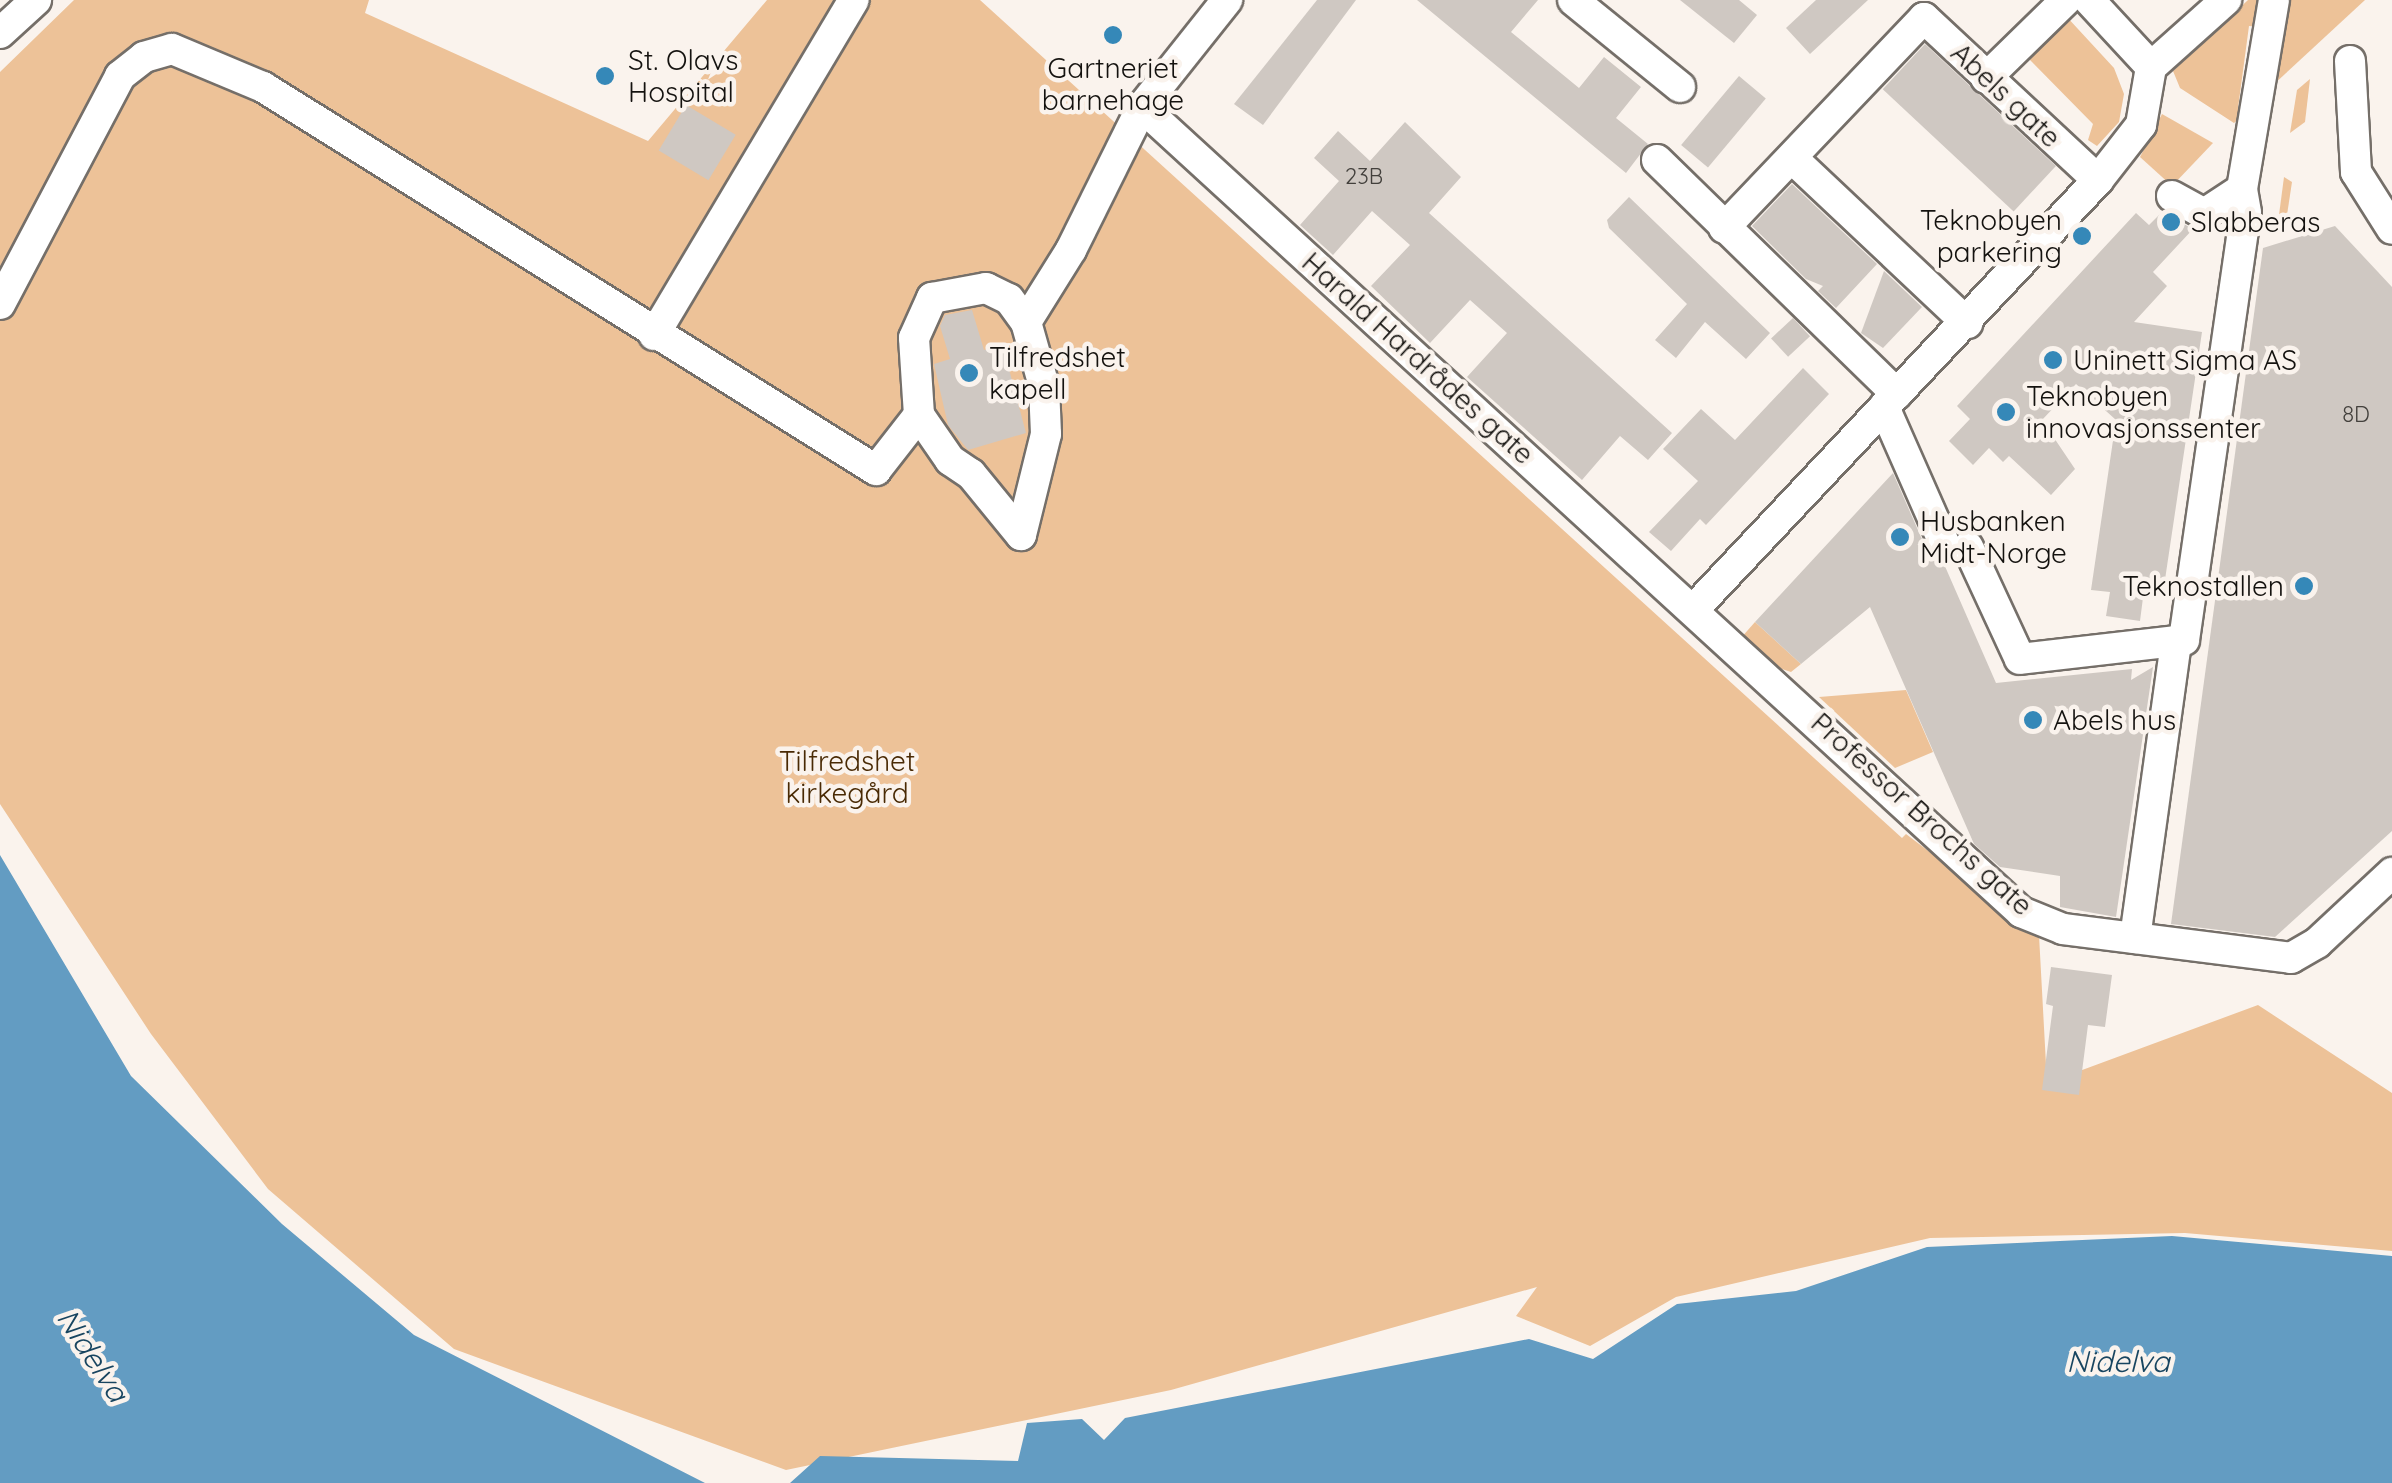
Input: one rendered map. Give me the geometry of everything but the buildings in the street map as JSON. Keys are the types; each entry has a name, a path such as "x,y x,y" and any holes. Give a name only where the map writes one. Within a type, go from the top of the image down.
{"street":[{"path":"0,34 36,0"},
{"path":"654,335 854,0"},
{"path":"1026,322 1071,250 1142,107 1227,0"},
{"path":"1574,0 1680,87"},
{"path":"1986,78 2066,0"},
{"path":"2090,0 2151,67"},
{"path":"1694,610 1890,400 1967,324 2098,180 2141,125 2151,67 2226,0"},
{"path":"1657,160 1890,400 1957,546 2020,660 2184,640 2246,212 2242,189 2274,0"},
{"name":"Abels gate","path":"1724,228 1924,18 2098,180"},
{"path":"0,304 120,76 144,57 172,49 263,87 654,335 876,470 918,414"},
{"path":"2350,61 2356,172 2392,228"},
{"name":"Harald Hardrådes gate","path":"1142,107 1694,610"},
{"path":"1792,158 1967,324"},
{"path":"2172,196 2204,214 2242,189"},
{"path":"986,288 1009,299 1026,322 1044,386 1046,434 1021,535 971,474 950,460 918,414 914,338 932,298 986,288"},
{"name":"Professor Brochs gate","path":"1694,610 2022,912 2064,930 2291,958 2318,943 2392,873"},
{"path":"2136,938 2176,642"}],"green space":[{"name":"Tilfredshet kirkegård","path":"74,0 369,0 365,13 648,141 767,0 980,0 1902,838 1906,834 2039,935 2047,1083 2258,1005 2392,1093 2392,1251 2185,1233 1930,1238 1676,1297 1590,1346 1516,1316 1537,1287 1171,1390 786,1470 454,1349 268,1189 151,1034 0,804 0,72"},
{"path":"2248,0 2265,0 2261,27 2249,26 2238,108 2248,111 2234,123 2180,88 2173,71"},
{"path":"2285,0 2365,0 2272,86"},
{"path":"2066,16 2114,68 2124,94 2119,122 2097,146 2088,140 2093,124 2026,56"},
{"path":"2310,79 2305,122 2290,133 2297,90"},
{"path":"2162,114 2213,143 2172,186 2140,157"},
{"path":"2284,177 2292,182 2285,228 2277,230"},
{"path":"1755,622 1801,664 1791,672 1766,664 1740,639"},
{"path":"1906,690 1933,752 1895,768 1819,697"}],"water":[{"name":"Nidelva","path":"0,855 131,1076 282,1224 414,1335 705,1483 0,1483"},
{"name":"Nidelva","path":"2172,1236 2392,1256 2392,1483 790,1483 820,1456 1018,1461 1027,1423 1082,1419 1104,1440 1125,1418 1529,1339 1593,1359 1677,1304 1796,1291 1927,1247"}],"place":[{"name":"Gartneriet barnehage","path":"1113,35"},
{"name":"St. Olavs Hospital","path":"605,76"},
{"name":"Slabberas","path":"2171,222"},
{"name":"Teknobyen parkering","path":"2082,236"},
{"name":"Uninett Sigma AS","path":"2053,360"},
{"name":"Tilfredshet kapell","path":"969,373"},
{"name":"Teknobyen innovasjonssenter","path":"2006,412"},
{"name":"Husbanken Midt-Norge","path":"1900,537"},
{"name":"Teknostallen","path":"2304,586"},
{"name":"Abels hus","path":"2033,720"}]}
